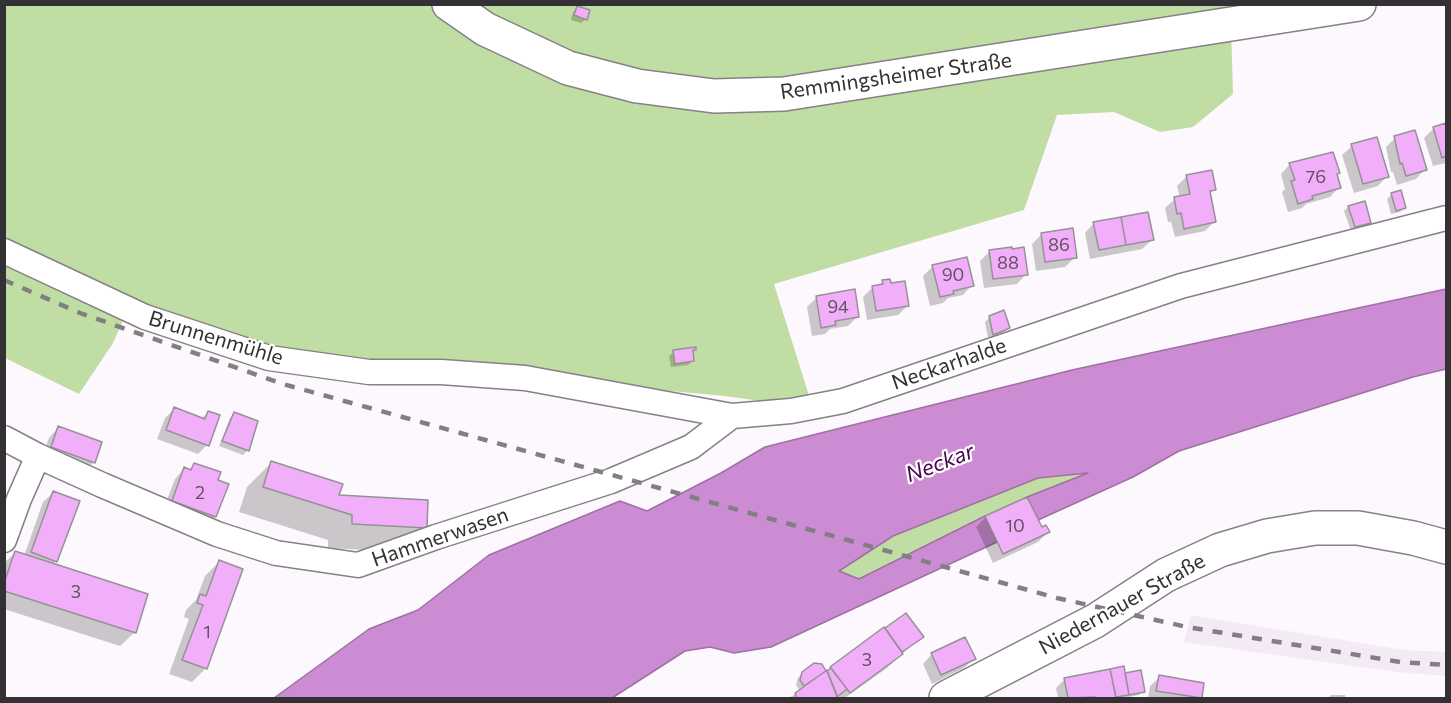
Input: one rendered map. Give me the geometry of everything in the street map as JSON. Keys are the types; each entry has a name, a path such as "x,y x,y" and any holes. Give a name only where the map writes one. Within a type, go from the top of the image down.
{"street":[{"name":"Remmingsheimer Straße","path":"449,4 485,29 568,68 638,86 714,96 783,94 1359,4"},
{"name":"Neckarhalde","path":"441,372 525,378 732,417 791,411 843,401 1181,286 1446,218"},
{"name":"Brunnenmühle","path":"4,251 145,317 269,358 369,372 441,372"},
{"name":"Hammerwasen","path":"4,438 38,456 217,534 276,553 358,565 436,537 611,481 691,447 732,417"},
{"path":"4,540 38,456"},
{"name":"Niedernauer Straße","path":"946,699 1095,621 1166,575 1220,550 1267,536 1315,528 1358,528 1413,538 1446,547"}],"shaded area":[{"path":"1191,615 1404,650 1446,652 1446,676 1396,672 1184,642"}],"green space":[{"path":"4,5 1359,5 1231,24 1233,94 1193,127 1160,132 1114,112 1057,115 1024,210 774,284 811,402 768,402 725,396 347,361 268,346 131,302 113,343 79,394 5,358"},
{"path":"1091,473 1027,497 858,579 839,571 893,536 1038,478"}],"water":[{"name":"Neckar","path":"1446,289 1446,369 1413,377 1179,451 1133,477 1038,520 1027,497 1088,473 1038,478 893,536 839,571 859,579 985,516 997,542 771,647 734,653 710,647 685,651 612,698 274,698 369,629 418,610 489,555 620,501 647,511 721,473 765,447 1072,370"}],"building":[{"path":"577,6 590,10 587,20 574,15"},
{"path":"1446,123 1446,156 1442,158 1433,127"},
{"path":"1415,130 1427,170 1406,176 1402,163 1400,164 1394,136"},
{"path":"1377,137 1389,177 1363,184 1351,144"},
{"path":"1333,152 1340,173 1337,174 1341,188 1312,196 1313,199 1298,204 1291,181 1295,180 1289,163"},
{"path":"1212,170 1216,190 1210,191 1216,222 1184,229 1181,213 1177,214 1174,197 1190,194 1186,175"},
{"path":"1401,190 1406,208 1396,211 1391,193"},
{"path":"1365,201 1371,223 1355,227 1348,206"},
{"path":"1148,212 1154,240 1126,245 1121,217"},
{"path":"1121,217 1126,245 1099,250 1093,222"},
{"path":"1073,228 1077,258 1045,262 1041,233"},
{"path":"1012,247 1012,249 1024,247 1028,275 993,279 989,250"},
{"path":"967,257 974,286 940,297 932,265"},
{"path":"890,279 891,283 905,281 909,306 876,311 872,286 883,284 882,280"},
{"path":"855,289 859,317 835,321 836,325 821,328 816,296"},
{"path":"1004,310 1010,328 993,335 989,316"},
{"path":"696,347 696,350 693,350 694,361 675,364 673,350"},
{"path":"174,407 205,419 208,411 220,415 209,446 166,430"},
{"path":"234,412 258,421 249,451 222,441"},
{"path":"58,426 102,442 95,463 51,447"},
{"path":"271,461 343,484 339,495 428,500 427,528 352,524 352,515 263,487"},
{"path":"194,463 221,472 218,480 229,484 216,517 172,501 184,467 191,470"},
{"path":"53,491 80,501 57,562 31,552"},
{"path":"1027,497 1042,527 1046,525 1050,532 1003,554 985,516"},
{"path":"15,551 148,594 136,633 4,591 4,583"},
{"path":"219,560 243,569 207,669 182,660 203,605 197,603 200,594 206,596"},
{"path":"906,613 924,637 902,652 885,628"},
{"path":"884,627 903,654 850,693 830,667"},
{"path":"965,637 976,659 941,675 931,653"},
{"path":"814,663 822,664 826,671 804,686 800,680 802,672"},
{"path":"1124,666 1129,695 1116,697 1110,669"},
{"path":"831,668 847,689 837,697 827,671"},
{"path":"1110,669 1116,698 1068,698 1064,678"},
{"path":"827,670 838,698 797,698 795,693"},
{"path":"1141,670 1145,692 1129,695 1125,673"},
{"path":"1159,675 1204,683 1202,698 1156,691"}],"railway":[{"path":"4,280 80,313 283,384 1057,598 1187,627 1400,662 1446,665"}]}
